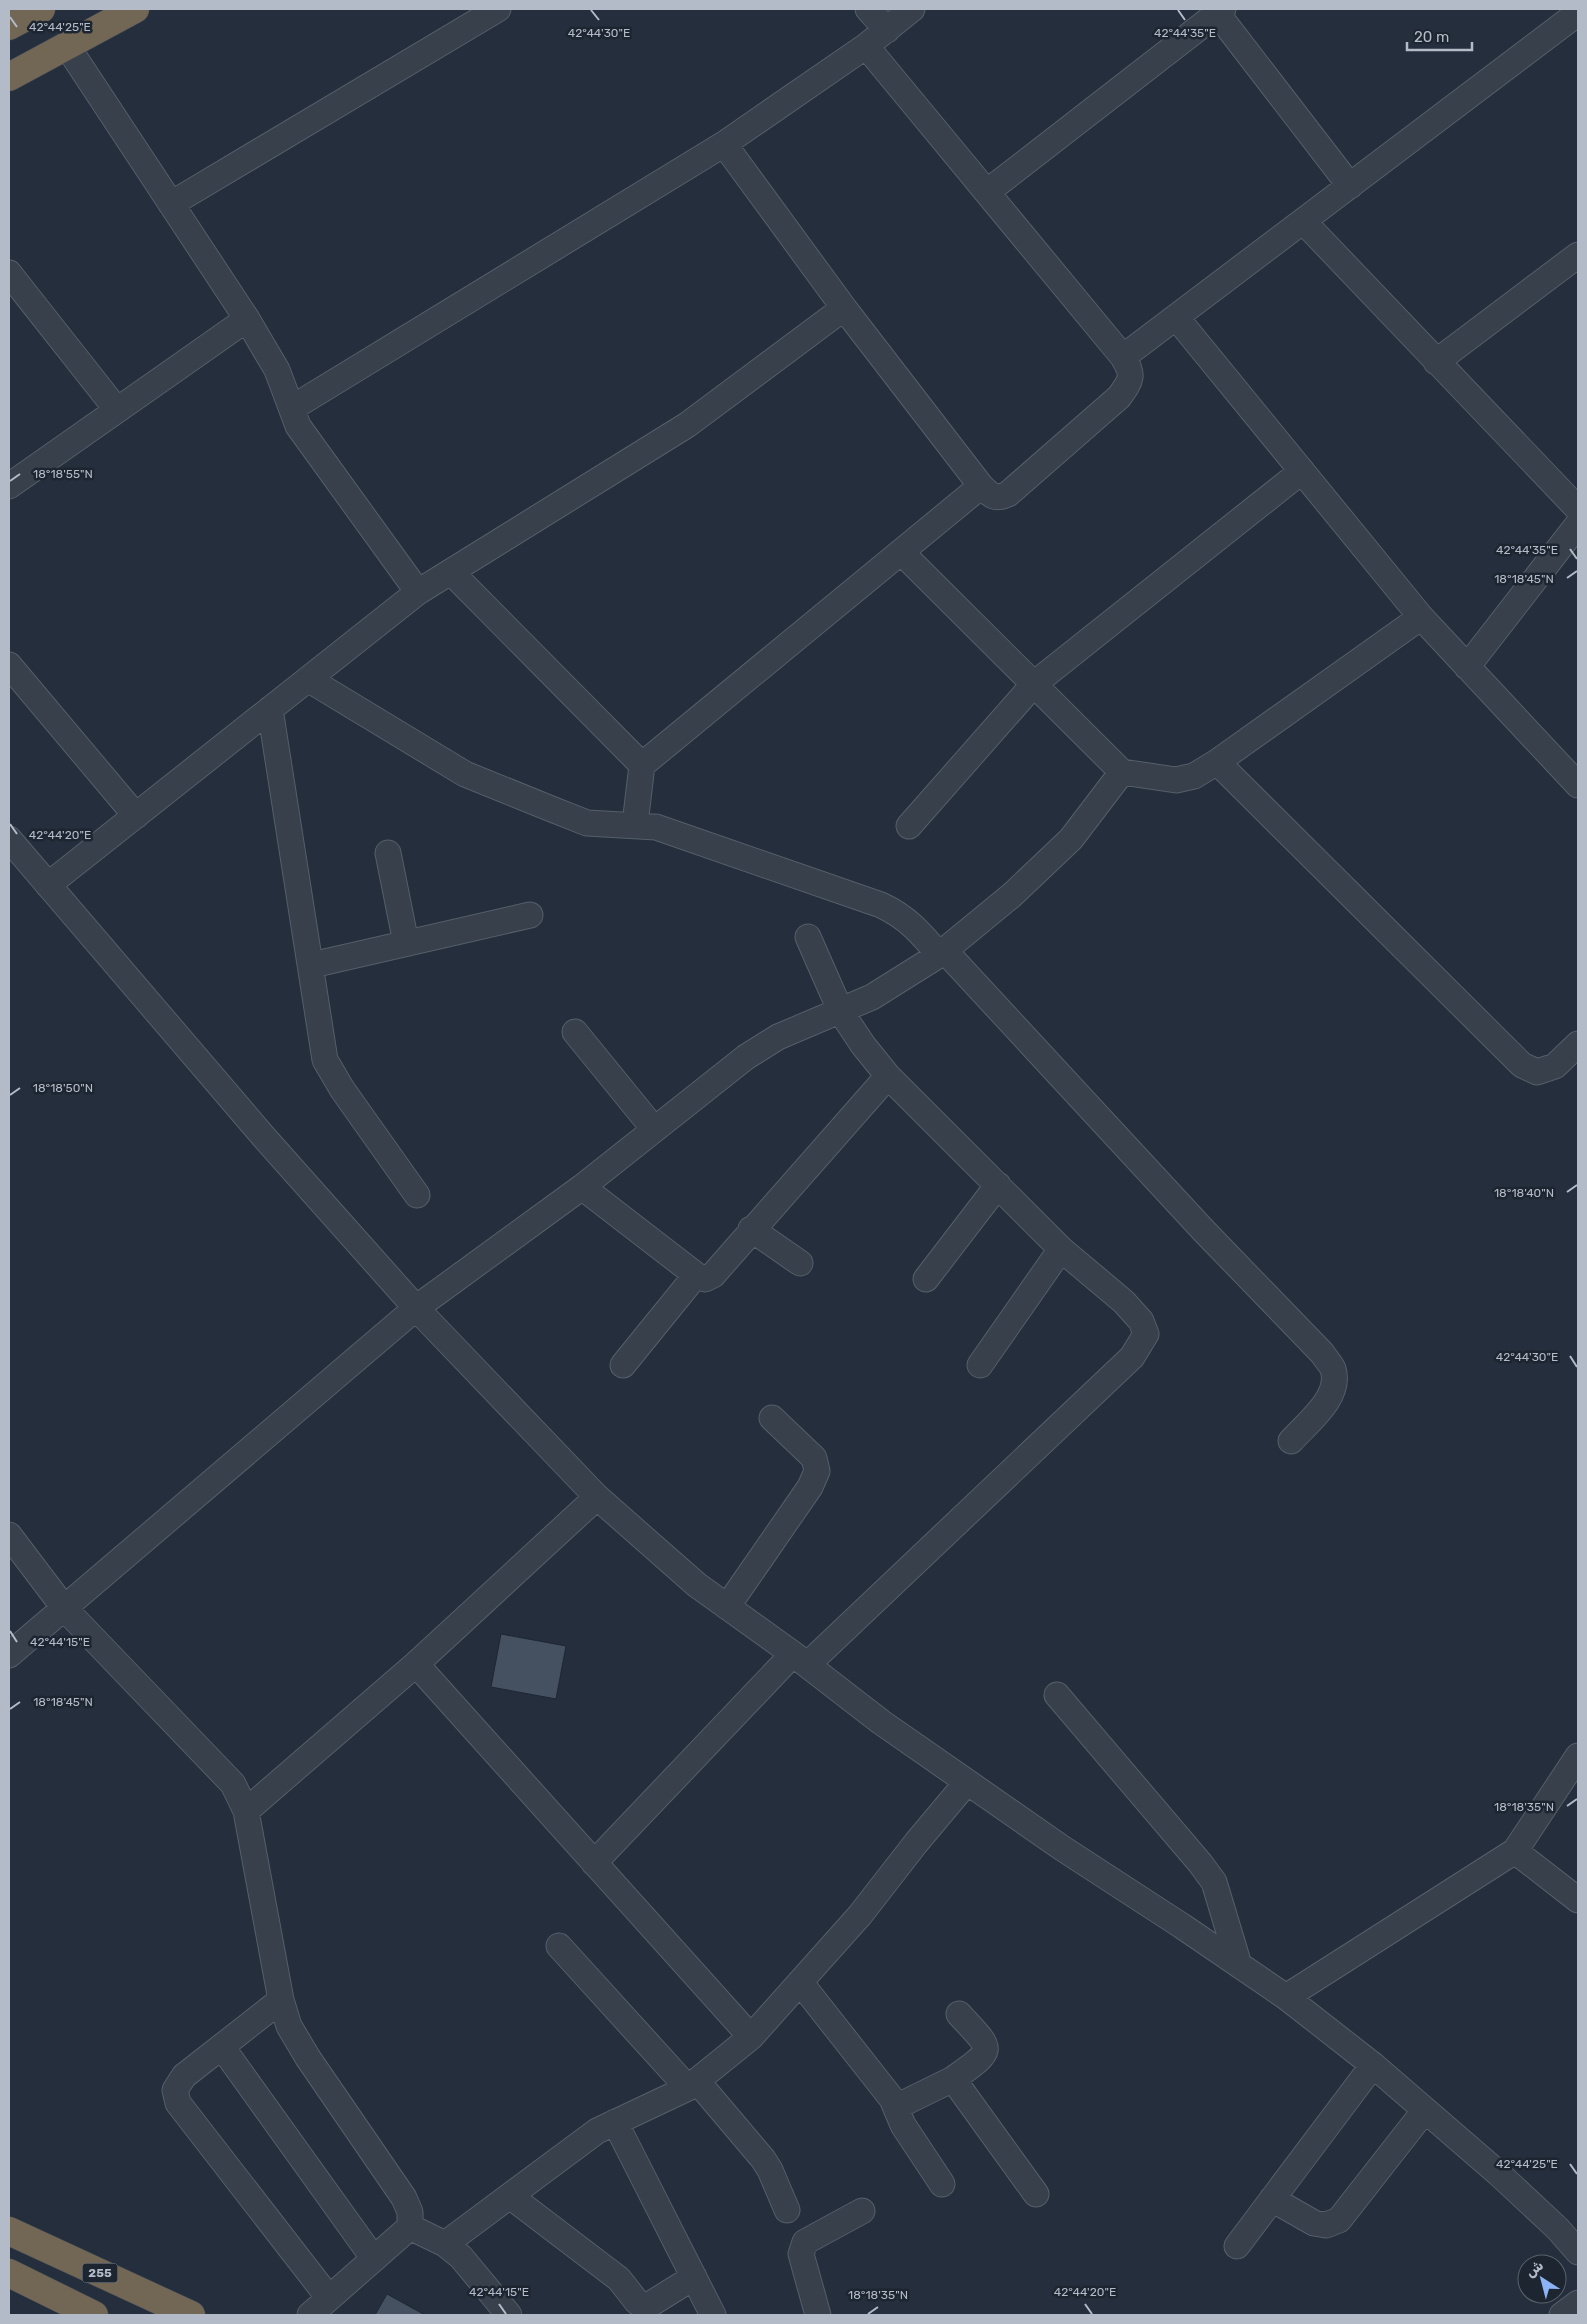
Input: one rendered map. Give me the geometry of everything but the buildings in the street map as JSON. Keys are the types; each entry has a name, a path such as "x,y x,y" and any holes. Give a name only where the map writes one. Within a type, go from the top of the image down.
{"highway":[{"path":"9,26 38,9"},
{"path":"9,77 135,9"},
{"name":"255","path":"9,2231 190,2315"},
{"path":"9,2273 94,2315"}],"street":[{"path":"171,204 498,9"},
{"path":"868,9 887,30"},
{"path":"292,408 724,144 866,46 912,9"},
{"path":"987,192 1220,11 1350,186"},
{"path":"1123,357 1578,13"},
{"path":"67,46 247,319 277,370 298,426 418,592"},
{"path":"724,144 844,308 981,486 992,497 999,498 1008,494 1119,397 1131,378 1131,370 1123,357 866,46"},
{"path":"1303,221 1578,509"},
{"path":"1436,362 1578,255"},
{"path":"11,280 117,410"},
{"path":"48,885 418,592 687,425 844,308"},
{"path":"1176,316 1421,617 1577,780"},
{"path":"9,486 247,319"},
{"path":"908,826 1034,684 1302,471"},
{"path":"634,824 642,765 981,486"},
{"path":"1467,667 1578,524"},
{"path":"901,552 1122,772 1176,780 1194,776 1217,762 1421,617"},
{"path":"451,572 642,765"},
{"path":"9,664 136,816"},
{"path":"308,679 465,774 587,823 617,826 634,824 656,827 881,905 898,913 916,927 942,953 1322,1353 1333,1369 1335,1386 1328,1400 1291,1441"},
{"path":"270,709 312,964 325,1060 342,1089 417,1195"},
{"path":"1217,762 1522,1065 1537,1072 1555,1066 1578,1044"},
{"path":"9,1655 416,1308 582,1187 746,1056 778,1037 841,1012 872,997 942,953 1012,895 1071,839 1122,772"},
{"path":"9,839 263,1136 416,1308 597,1497 697,1585 881,1722 1062,1848 1286,1997 1373,2065 1425,2110 1558,2229 1578,2252"},
{"path":"388,853 406,943"},
{"path":"312,964 530,915"},
{"path":"594,1863 800,1660 1132,1357 1146,1334 1141,1321 1124,1302 1061,1249 888,1076 863,1045 841,1012 808,937"},
{"path":"575,1032 654,1130"},
{"path":"582,1187 696,1275 705,1279 713,1275 751,1229 888,1076"},
{"path":"926,1279 998,1185"},
{"path":"751,1229 800,1264"},
{"path":"980,1365 1061,1249"},
{"path":"623,1365 696,1275"},
{"path":"727,1606 810,1487 817,1471 814,1458 772,1418"},
{"path":"246,1810 416,1664 597,1497"},
{"path":"9,1535 64,1609 233,1784 246,1810 281,2000 289,2026 308,2058 404,2198 410,2212 410,2227 310,2315"},
{"path":"416,1664 751,2037"},
{"path":"1057,1695 1214,1882 1239,1965"},
{"path":"1286,1997 1515,1851 1578,1756"},
{"path":"446,2244 598,2131 693,2084 751,2037 860,1915 967,1782"},
{"path":"1515,1851 1578,1900"},
{"path":"559,1946 763,2159 770,2170 787,2210"},
{"path":"800,1982 892,2099 903,2125 942,2184"},
{"path":"281,2000 184,2076 175,2090 178,2103 329,2298"},
{"path":"896,2107 953,2079 983,2057 986,2050 985,2042 959,2014"},
{"path":"222,2047 374,2259"},
{"path":"1237,2246 1373,2065"},
{"path":"953,2079 1036,2194"},
{"path":"1272,2199 1314,2223 1326,2225 1339,2220 1425,2110"},
{"path":"615,2122 713,2315"},
{"path":"510,2196 619,2279 636,2302 642,2306 649,2305 694,2277"},
{"path":"818,2315 801,2254 802,2248 806,2242 862,2212"},
{"path":"410,2227 446,2244 461,2257 508,2315"},
{"path":"1562,2315 1578,2303"}]}
